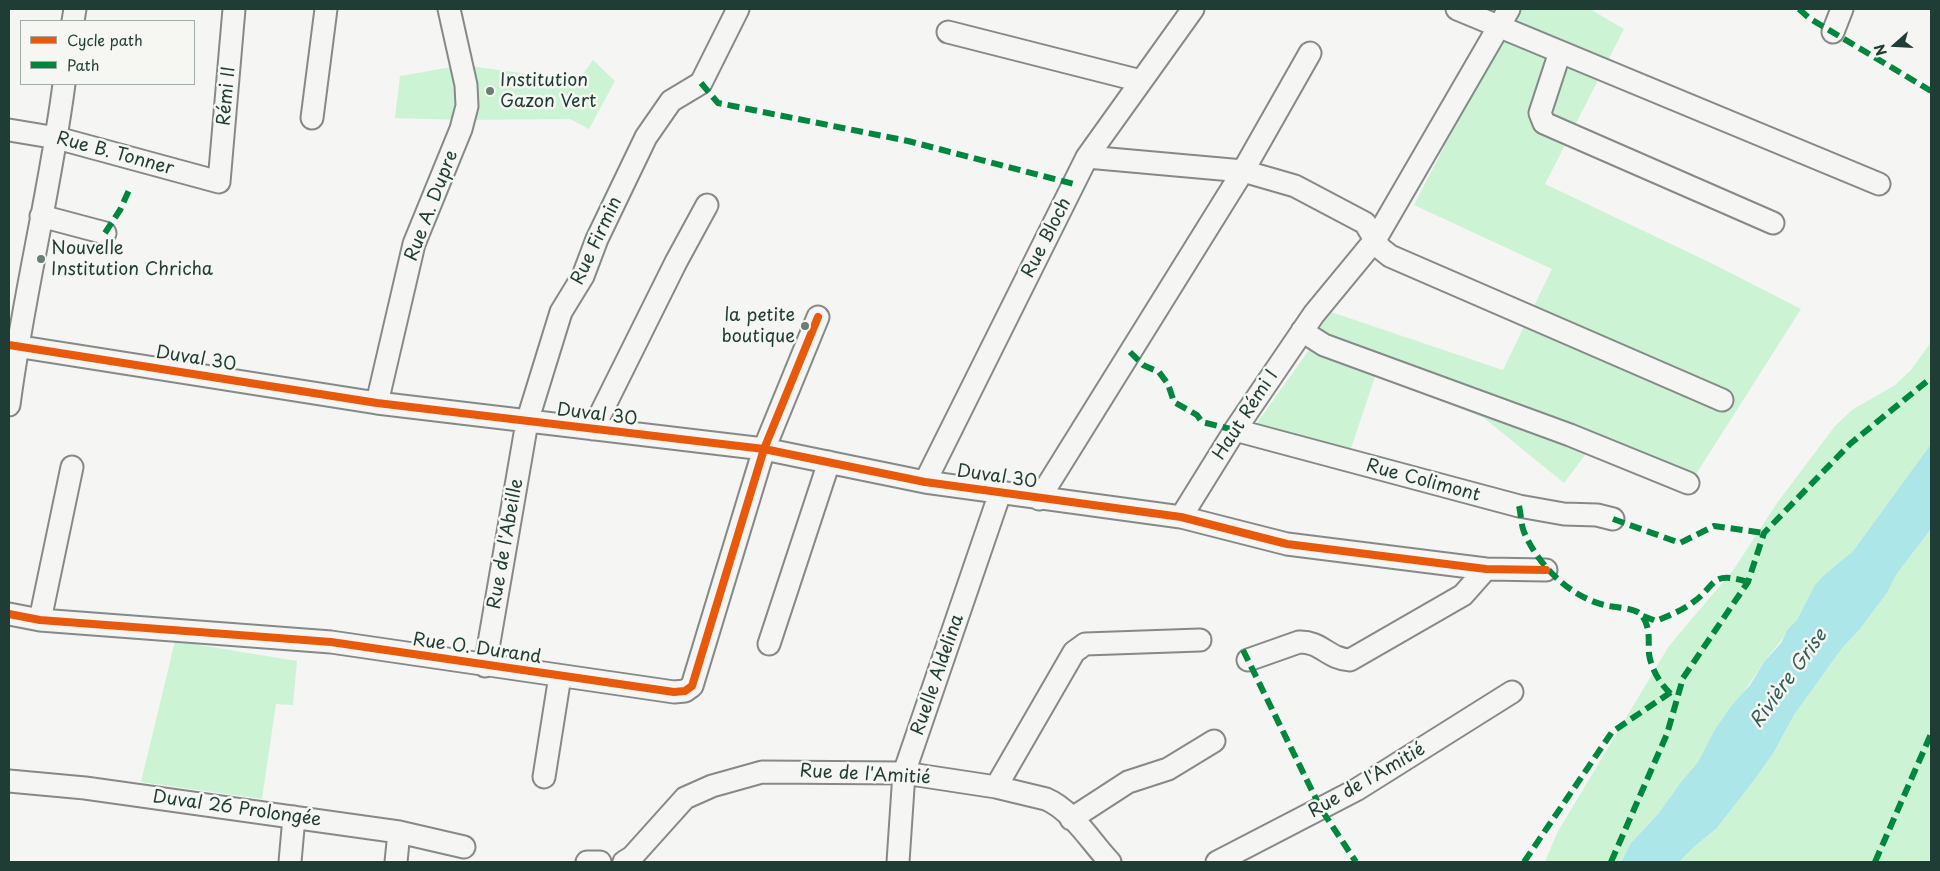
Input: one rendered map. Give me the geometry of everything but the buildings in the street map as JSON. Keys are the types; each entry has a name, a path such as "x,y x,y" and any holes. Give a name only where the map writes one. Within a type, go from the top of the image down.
{"street":[{"name":"Rémi II","path":"220,182 234,9"},
{"path":"312,118 326,9"},
{"name":"Rue A. Dupre","path":"377,403 414,244 461,130 467,106 466,85 449,9"},
{"name":"Rue Firmin","path":"528,422 561,312 583,276 597,240 646,137 670,101 701,83 738,9"},
{"name":"Rue Bloch","path":"925,482 1087,157 1193,9"},
{"path":"1457,9 1503,17 1560,52 1880,184"},
{"path":"1834,32 1842,9"},
{"name":"Haut Rémi I","path":"1180,517 1235,430 1308,323 1375,240 1503,17"},
{"path":"948,32 1141,81"},
{"path":"1560,52 1540,113 1544,123 1773,223"},
{"path":"1039,498 1243,171 1310,53"},
{"path":"9,405 13,346 57,138 64,85"},
{"name":"Rue B. Tonner","path":"9,130 57,138 220,182"},
{"path":"1087,157 1243,171 1295,186 1365,223 1380,248 1390,256 1722,400"},
{"path":"594,429 676,262 707,205"},
{"path":"41,216 104,233"},
{"path":"764,449 818,317"},
{"path":"1308,323 1324,345 1570,435 1688,483"},
{"name":"Duval 30","path":"13,346 377,403 764,449 925,482 1180,517 1287,544 1486,569 1546,570"},
{"name":"Rue de l'Abeille","path":"485,666 528,422"},
{"name":"Rue Colimont","path":"1235,430 1519,506 1564,514 1597,515 1613,519"},
{"name":"Rue O. Durand","path":"9,614 40,620 331,642 485,666 674,692 685,691 692,686 764,449"},
{"path":"769,644 829,462"},
{"path":"40,620 72,467"},
{"name":"Ruelle Aldelina","path":"898,862 904,774 1000,493"},
{"path":"1248,660 1299,642 1316,644 1332,656 1350,660 1463,595 1486,569"},
{"path":"996,787 1074,652 1080,646 1085,644 1200,640"},
{"path":"544,777 560,676"},
{"name":"Rue de l'Amitié","path":"1217,862 1356,790 1512,692"},
{"path":"1071,819 1128,782 1168,769 1214,741"},
{"name":"Rue de l'Amitié","path":"624,862 632,857 685,798 712,786 762,772 904,774 996,787 1046,799 1054,802 1110,862"},
{"name":"Duval 26 Prolongée","path":"9,781 85,788 399,832 464,847"},
{"path":"290,862 294,817"},
{"path":"396,862 399,832"},
{"path":"587,862 600,862"}],"green space":[{"path":"1446,9 1590,9 1624,29 1545,184 1713,264 1801,309 1693,479 1595,442 1564,483 1484,418 1376,374 1347,460 1252,430 1311,347 1328,311 1503,370 1552,269 1414,205 1507,25"},
{"path":"593,60 615,81 589,129 570,119 464,120 395,118 400,76 463,65 578,81"},
{"path":"1931,342 1931,444 1853,551 1824,575 1797,620 1764,662 1741,696 1732,705 1698,762 1658,814 1631,843 1621,862 1545,862 1557,833 1669,646 1734,569 1777,503 1835,426 1852,410 1895,385 1911,370"},
{"path":"1931,529 1931,862 1679,862 1717,828 1758,775 1774,752 1794,715 1843,647 1860,629 1887,593 1896,575"},
{"path":"175,641 297,661 293,705 276,704 262,799 141,782"}],"water":[{"name":"Rivière Grise","path":"1931,444 1931,529 1896,575 1887,593 1860,629 1843,647 1794,715 1774,752 1758,775 1717,828 1679,862 1621,862 1631,843 1658,814 1698,762 1716,728 1732,705 1750,685 1764,662 1781,643 1788,629 1797,620 1815,585 1853,551"}],"marked path":[{"path":"1799,9 1809,18 1931,91"},
{"path":"701,83 718,103 908,141 1074,184"},
{"path":"105,233 120,210 130,188"},
{"path":"1130,352 1143,365 1159,372 1168,384 1174,402 1197,415 1202,422 1235,430"},
{"path":"1611,862 1667,734 1683,678 1748,582 1764,533 1850,444 1931,378"},
{"path":"1519,506 1523,529 1530,544 1537,556 1556,578 1591,601 1636,611 1643,617 1648,631 1649,654 1654,671 1671,694"},
{"path":"1613,519 1680,543 1714,526 1764,533"},
{"path":"1643,616 1656,621 1674,613 1692,603 1715,581 1720,579 1726,578 1748,582"},
{"path":"1243,650 1321,809 1356,862"},
{"path":"1524,862 1612,732 1674,690"},
{"path":"1875,862 1931,734"}],"cycle path":[{"path":"9,614 40,620 331,642 674,692 685,691 692,686 764,449 818,317"},
{"path":"9,345 377,403 764,449 925,482 1181,517 1287,544 1486,569 1546,570"}],"place":[{"name":"Institution Gazon Vert","path":"490,91"},
{"name":"Nouvelle Institution Chricha","path":"41,259"},
{"name":"la petite boutique","path":"805,326"}]}
